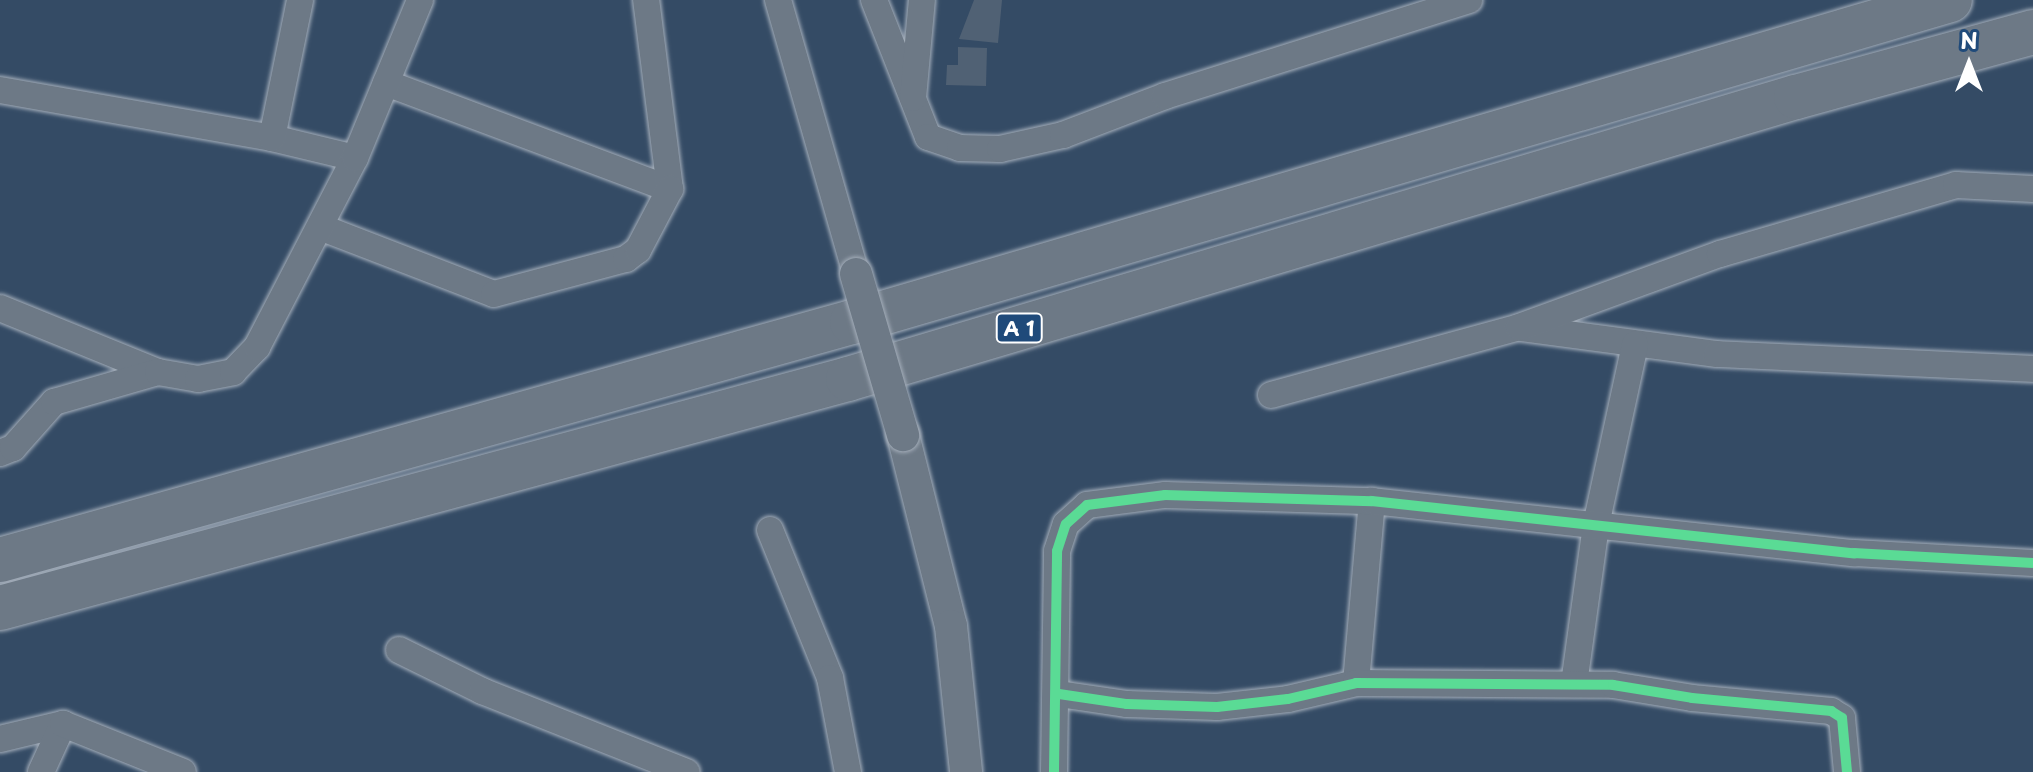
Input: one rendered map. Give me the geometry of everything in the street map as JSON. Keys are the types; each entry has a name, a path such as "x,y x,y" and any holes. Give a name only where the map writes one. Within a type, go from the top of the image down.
{"highway":[{"name":"A 1","path":"0,560 852,322 1950,0"},
{"name":"A 1","path":"0,608 848,379 1796,97 2033,32"}],"street":[{"path":"272,138 300,0"},
{"path":"0,308 158,372 198,379 233,372 257,347 355,158 420,0"},
{"path":"778,0 903,435 951,626 966,772"},
{"path":"874,0 928,137 960,148 1000,149 1063,135 1165,96 1469,0"},
{"path":"913,105 922,0"},
{"path":"320,227 494,294 626,259 638,250 670,189 643,1"},
{"path":"386,83 670,189"},
{"path":"0,90 272,138 355,158"},
{"path":"1271,395 1519,327 1720,254 1956,185 2033,189"},
{"path":"1519,327 1717,354 2033,369"},
{"path":"1574,684 1596,525 1635,344"},
{"path":"0,453 13,448 54,402 158,372"},
{"path":"1054,772 1059,694 1057,551 1066,524 1087,505 1165,495 1372,501 1854,553 2033,563"},
{"path":"1356,683 1372,501"},
{"path":"770,530 830,678 848,772"},
{"path":"399,650 482,691 687,772"},
{"path":"1059,694 1127,704 1217,707 1288,699 1356,683 1574,684 1831,711 1842,718 1847,772"},
{"path":"41,772 63,724"},
{"path":"0,739 63,724 183,772"}],"building":[{"path":"974,0 1002,0 998,43 959,39"},
{"path":"958,47 987,48 986,86 946,85 947,65 958,65"}],"cycle path":[{"path":"1054,772 1057,551 1066,524 1087,505 1165,495 1372,501 1854,553 2033,563"},
{"path":"1059,694 1127,704 1217,707 1288,699 1356,683 1613,685 1692,698 1831,711 1842,718 1847,772"}]}
